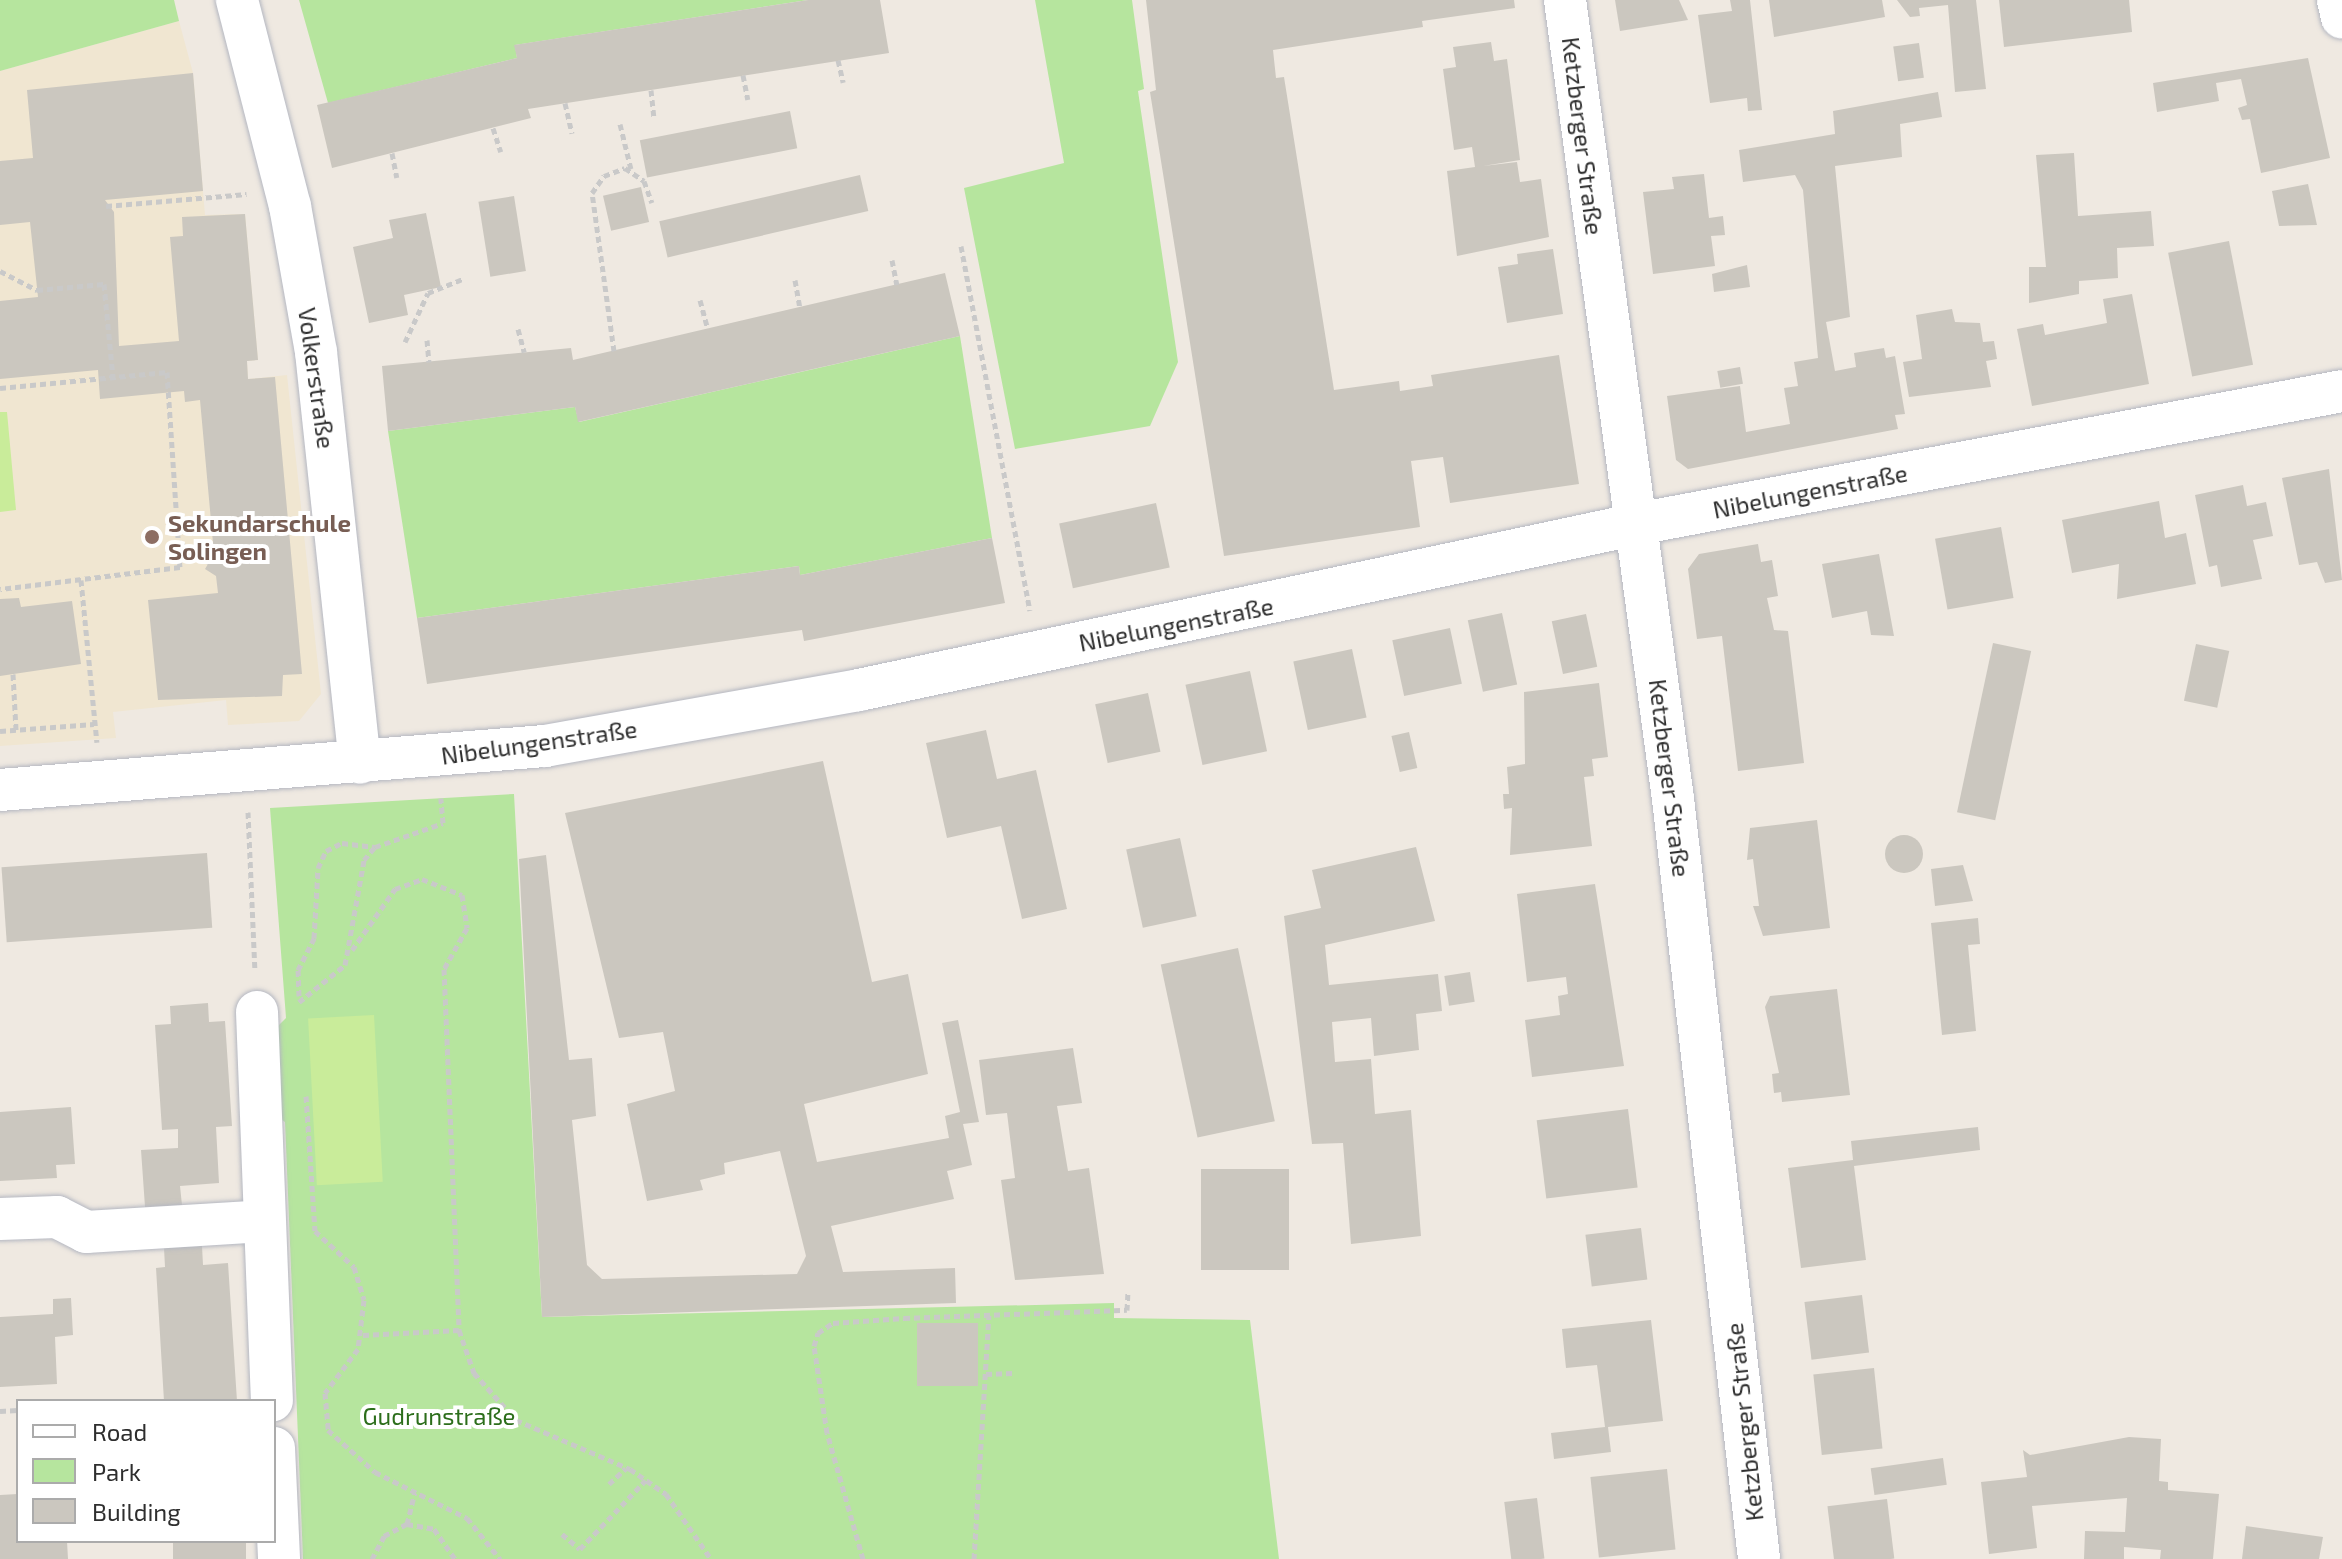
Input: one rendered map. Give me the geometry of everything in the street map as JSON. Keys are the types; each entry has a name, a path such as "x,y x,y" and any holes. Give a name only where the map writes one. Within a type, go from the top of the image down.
{"street":[{"name":"Volkerstraße","path":"237,0 286,187 316,352 360,763"},
{"name":"Ketzberger Straße","path":"1565,0 1637,524 1759,1559"},
{"path":"2338,0 2342,18"},
{"name":"Nibelungenstraße","path":"0,790 545,746 1038,652 1637,524 2342,391"},
{"path":"257,1012 272,1399"},
{"path":"0,1219 57,1217 86,1232 264,1221"},
{"path":"276,1492 279,1559"}],"path":[{"path":"838,60 843,82"},
{"path":"743,75 748,100"},
{"path":"651,90 654,118"},
{"path":"565,103 572,133"},
{"path":"620,124 631,170 652,203"},
{"path":"493,128 501,152"},
{"path":"392,153 397,178"},
{"path":"614,351 592,193 604,176 631,170"},
{"path":"106,206 204,202 286,187"},
{"path":"961,246 1038,652"},
{"path":"892,260 897,285"},
{"path":"0,271 37,290 104,284 113,378"},
{"path":"405,342 428,293 463,279"},
{"path":"795,280 800,307"},
{"path":"700,300 708,329"},
{"path":"518,329 524,352"},
{"path":"427,340 429,362"},
{"path":"0,388 167,372 180,567 0,589"},
{"path":"178,541 209,562"},
{"path":"81,580 94,724 103,782"},
{"path":"13,674 16,730"},
{"path":"0,731 94,724"},
{"path":"247,771 257,1012"},
{"path":"299,1006 298,970 314,938 318,868 326,851 342,843 375,847 443,823 441,797"},
{"path":"351,951 357,880 375,847"},
{"path":"299,996 327,986 395,889 413,882 451,886 469,909 444,969 459,1330 474,1373 516,1420 626,1468 666,1494 711,1559"},
{"path":"305,1081 315,1231 354,1267 363,1335 329,1383 325,1419 341,1448 415,1493 467,1518 500,1559"},
{"path":"863,1559 827,1433 814,1346 818,1333 833,1323 1127,1310 1128,1291"},
{"path":"974,1559 989,1315"},
{"path":"363,1335 459,1330"},
{"path":"986,1374 1013,1373"},
{"path":"609,1484 626,1468"},
{"path":"562,1534 580,1549 646,1480"},
{"path":"407,1524 415,1493"},
{"path":"372,1559 384,1536 407,1524 434,1529 455,1559"}],"shaded area":[{"name":"Sekundarschule Solingen","path":"179,21 193,73 205,215 245,214 258,360 247,361 248,379 287,375 321,694 299,721 228,725 226,700 113,712 116,738 0,746 0,71"}],"green space":[{"path":"0,0 174,0 179,21 0,71"},
{"path":"299,0 808,0 515,45 517,58 328,103"},
{"path":"1035,0 1132,0 1144,89 1138,91 1178,362 1150,426 1015,449 964,188 1064,163"},
{"path":"960,336 992,538 800,575 799,566 417,618 388,431 575,407 579,422"},
{"path":"0,412 7,412 16,510 0,512"},
{"name":"Gudrunstraße","path":"514,794 542,1317 1114,1303 1114,1318 1250,1320 1279,1559 303,1559 285,1122 271,1112 267,1037 286,1018 270,808"},
{"path":"374,1015 383,1182 317,1185 308,1018"}],"building":[{"path":"808,0 880,0 889,53 528,109 531,118 332,168 317,105 517,58 514,45"},
{"path":"1146,0 1514,0 1515,8 1422,21 1423,27 1273,50 1276,78 1284,77 1334,390 1399,381 1400,391 1433,386 1431,375 1559,355 1579,484 1450,503 1443,457 1411,461 1420,527 1224,556 1150,92 1156,90"},
{"path":"1615,0 1679,0 1688,20 1620,31"},
{"path":"1730,0 1750,0 1762,110 1748,111 1747,98 1710,103 1698,15 1732,11"},
{"path":"1769,0 1882,0 1885,17 1774,37"},
{"path":"1897,0 1976,0 1986,89 1955,92 1948,5 1919,8 1920,16 1910,17"},
{"path":"1999,0 2129,0 2132,32 2004,47"},
{"path":"1491,42 1494,61 1507,59 1520,160 1483,166 1517,162 1520,182 1541,179 1549,237 1457,256 1447,171 1475,167 1472,147 1454,150 1443,69 1456,67 1453,47"},
{"path":"1919,43 1924,78 1898,81 1893,47"},
{"path":"2308,58 2330,158 2261,173 2250,119 2242,120 2238,108 2247,105 2241,79 2216,83 2219,101 2157,112 2153,83"},
{"path":"193,73 203,191 105,200 114,212 119,346 179,341 170,237 183,236 182,217 245,214 258,360 247,361 248,379 275,377 302,674 283,675 282,696 158,700 148,600 218,593 216,576 205,569 214,554 200,400 185,402 184,391 100,399 98,370 0,379 0,301 38,297 30,222 0,225 0,161 33,158 27,90"},
{"path":"1938,92 1942,117 1900,124 1902,157 1835,166 1850,317 1826,322 1835,371 1856,367 1854,353 1884,348 1886,358 1895,356 1905,414 1895,415 1898,429 1688,469 1676,460 1667,396 1740,386 1746,432 1790,424 1784,388 1798,386 1794,362 1818,358 1803,190 1795,175 1743,182 1739,150 1835,134 1833,111"},
{"path":"790,111 797,148 647,177 640,140"},
{"path":"2074,153 2078,216 2151,211 2154,246 2117,248 2118,278 2079,281 2079,294 2029,303 2029,267 2046,267 2036,155"},
{"path":"1704,174 1709,218 1723,216 1725,235 1711,236 1715,266 1653,274 1643,192 1674,189 1672,177"},
{"path":"860,175 868,211 668,257 659,221"},
{"path":"2308,184 2317,225 2279,226 2272,191"},
{"path":"641,187 649,222 611,231 603,196"},
{"path":"514,196 526,271 490,277 478,202"},
{"path":"426,213 441,287 404,295 408,315 369,323 353,247 393,238 389,220"},
{"path":"2229,241 2253,365 2192,377 2168,253"},
{"path":"1553,249 1563,314 1507,323 1498,267 1518,264 1517,254"},
{"path":"1747,265 1750,287 1714,292 1712,274"},
{"path":"945,273 960,336 578,422 575,407 388,431 382,366 571,348 573,360"},
{"path":"2132,294 2149,384 2032,406 2017,329 2043,324 2045,335 2107,323 2103,299"},
{"path":"1952,309 1955,322 1980,323 1983,342 1994,341 1997,359 1986,361 1991,387 1909,397 1903,362 1922,359 1916,315"},
{"path":"1740,367 1743,384 1720,388 1717,371"},
{"path":"2329,469 2342,580 2325,583 2317,562 2299,565 2282,478"},
{"path":"2243,485 2247,506 2266,502 2273,536 2253,540 2262,579 2221,587 2217,565 2209,567 2195,495"},
{"path":"2159,501 2165,538 2186,533 2196,584 2117,599 2119,564 2072,573 2062,520"},
{"path":"1156,503 1170,568 1073,588 1059,524"},
{"path":"2001,527 2014,598 1948,610 1935,539"},
{"path":"992,538 1005,603 804,641 802,630 427,684 417,618 799,566 800,575"},
{"path":"1758,544 1761,562 1772,560 1778,596 1767,598 1774,630 1788,631 1804,763 1738,771 1722,636 1697,639 1688,569 1699,554"},
{"path":"1879,554 1894,636 1871,635 1867,611 1832,618 1822,564"},
{"path":"19,598 21,607 72,601 81,664 0,676 0,599"},
{"path":"1502,613 1517,684 1483,692 1468,620"},
{"path":"1586,614 1597,667 1563,674 1552,621"},
{"path":"1450,628 1462,684 1404,696 1392,640"},
{"path":"1993,643 2031,651 1995,820 1957,812"},
{"path":"2196,644 2229,651 2217,708 2184,701"},
{"path":"1352,649 1367,717 1308,730 1293,661"},
{"path":"1250,671 1267,751 1202,765 1185,685"},
{"path":"1599,683 1608,757 1592,759 1594,776 1584,777 1592,846 1510,855 1512,808 1504,809 1503,794 1509,794 1507,767 1525,764 1524,692"},
{"path":"1148,693 1160,752 1108,763 1095,704"},
{"path":"986,730 997,779 1036,770 1067,909 1022,919 1001,826 947,838 926,743"},
{"path":"1409,732 1417,768 1400,772 1391,736"},
{"path":"823,761 872,982 908,974 928,1074 804,1104 817,1162 949,1138 945,1116 960,1112 942,1023 958,1020 979,1122 963,1124 972,1165 947,1171 954,1199 831,1226 843,1272 955,1268 956,1303 542,1317 519,859 546,855 569,1060 592,1058 596,1116 572,1120 587,1265 602,1279 797,1274 806,1256 780,1151 724,1163 725,1174 700,1180 703,1190 647,1201 627,1104 675,1091 663,1032 619,1038 565,813"},
{"path":"1817,820 1830,928 1763,936 1753,906 1759,906 1753,859 1747,860 1750,828"},
{"path":"1904,835 1918,840 1923,854 1918,868 1904,873 1890,868 1885,854 1890,840"},
{"path":"1180,838 1197,916 1143,928 1126,849"},
{"path":"1416,847 1435,921 1325,945 1329,985 1438,974 1442,1011 1416,1014 1419,1050 1374,1056 1371,1018 1332,1022 1335,1062 1371,1059 1375,1114 1411,1110 1421,1236 1351,1244 1343,1143 1312,1144 1284,916 1321,908 1312,870"},
{"path":"207,853 212,928 7,942 2,867"},
{"path":"1963,865 1973,901 1935,906 1931,869"},
{"path":"1595,884 1624,1066 1532,1077 1525,1020 1560,1015 1558,996 1568,994 1566,977 1527,982 1517,894"},
{"path":"1978,918 1980,944 1968,945 1976,1031 1942,1035 1931,923"},
{"path":"1238,948 1275,1121 1198,1138 1161,964"},
{"path":"1470,972 1475,1002 1449,1006 1444,976"},
{"path":"1837,989 1850,1095 1782,1102 1781,1092 1774,1093 1772,1074 1779,1073 1765,1007 1770,996"},
{"path":"208,1003 209,1022 225,1021 232,1126 216,1127 219,1183 180,1186 182,1205 145,1207 141,1150 178,1148 178,1129 162,1130 155,1025 171,1024 170,1006"},
{"path":"1073,1048 1082,1103 1057,1106 1068,1171 1089,1168 1104,1274 1015,1280 1001,1180 1015,1178 1007,1113 986,1115 979,1060"},
{"path":"71,1107 75,1164 56,1165 57,1178 0,1181 0,1112"},
{"path":"1628,1109 1638,1187 1546,1199 1537,1120"},
{"path":"1978,1127 1980,1150 1854,1166 1866,1260 1801,1268 1788,1168 1853,1160 1851,1141"},
{"path":"1201,1169 1289,1169 1289,1270 1201,1270"},
{"path":"1641,1228 1647,1280 1592,1286 1585,1235"},
{"path":"202,1246 203,1265 228,1263 237,1399 164,1399 156,1268 165,1267 164,1248"},
{"path":"1862,1295 1869,1353 1812,1360 1804,1302"},
{"path":"71,1298 73,1335 55,1337 57,1384 0,1387 0,1317 53,1314 53,1299"},
{"path":"1651,1320 1663,1421 1608,1427 1611,1452 1554,1459 1551,1433 1605,1427 1597,1365 1566,1368 1562,1329"},
{"path":"917,1323 978,1323 978,1386 917,1386"},
{"path":"1874,1368 1882,1449 1822,1455 1813,1374"},
{"path":"2129,1437 2161,1439 2159,1481 2168,1482 2168,1490 2219,1494 2213,1559 2160,1559 2161,1550 2124,1547 2124,1559 2084,1559 2085,1531 2125,1532 2127,1498 2032,1506 2037,1548 1989,1554 1981,1482 2027,1477 2023,1450 2030,1455"},
{"path":"1943,1458 1947,1485 1874,1495 1871,1468"},
{"path":"1667,1469 1675,1550 1599,1558 1590,1477"},
{"path":"16,1494 16,1543 67,1543 68,1559 0,1559 0,1495"},
{"path":"1537,1498 1544,1559 1511,1559 1504,1502"},
{"path":"1887,1499 1894,1559 1834,1559 1827,1506"},
{"path":"2246,1526 2323,1537 2319,1559 2242,1559"},
{"path":"173,1543 246,1543 246,1559 173,1559"}],"place":[{"name":"Sekundarschule Solingen","path":"152,537"}]}
